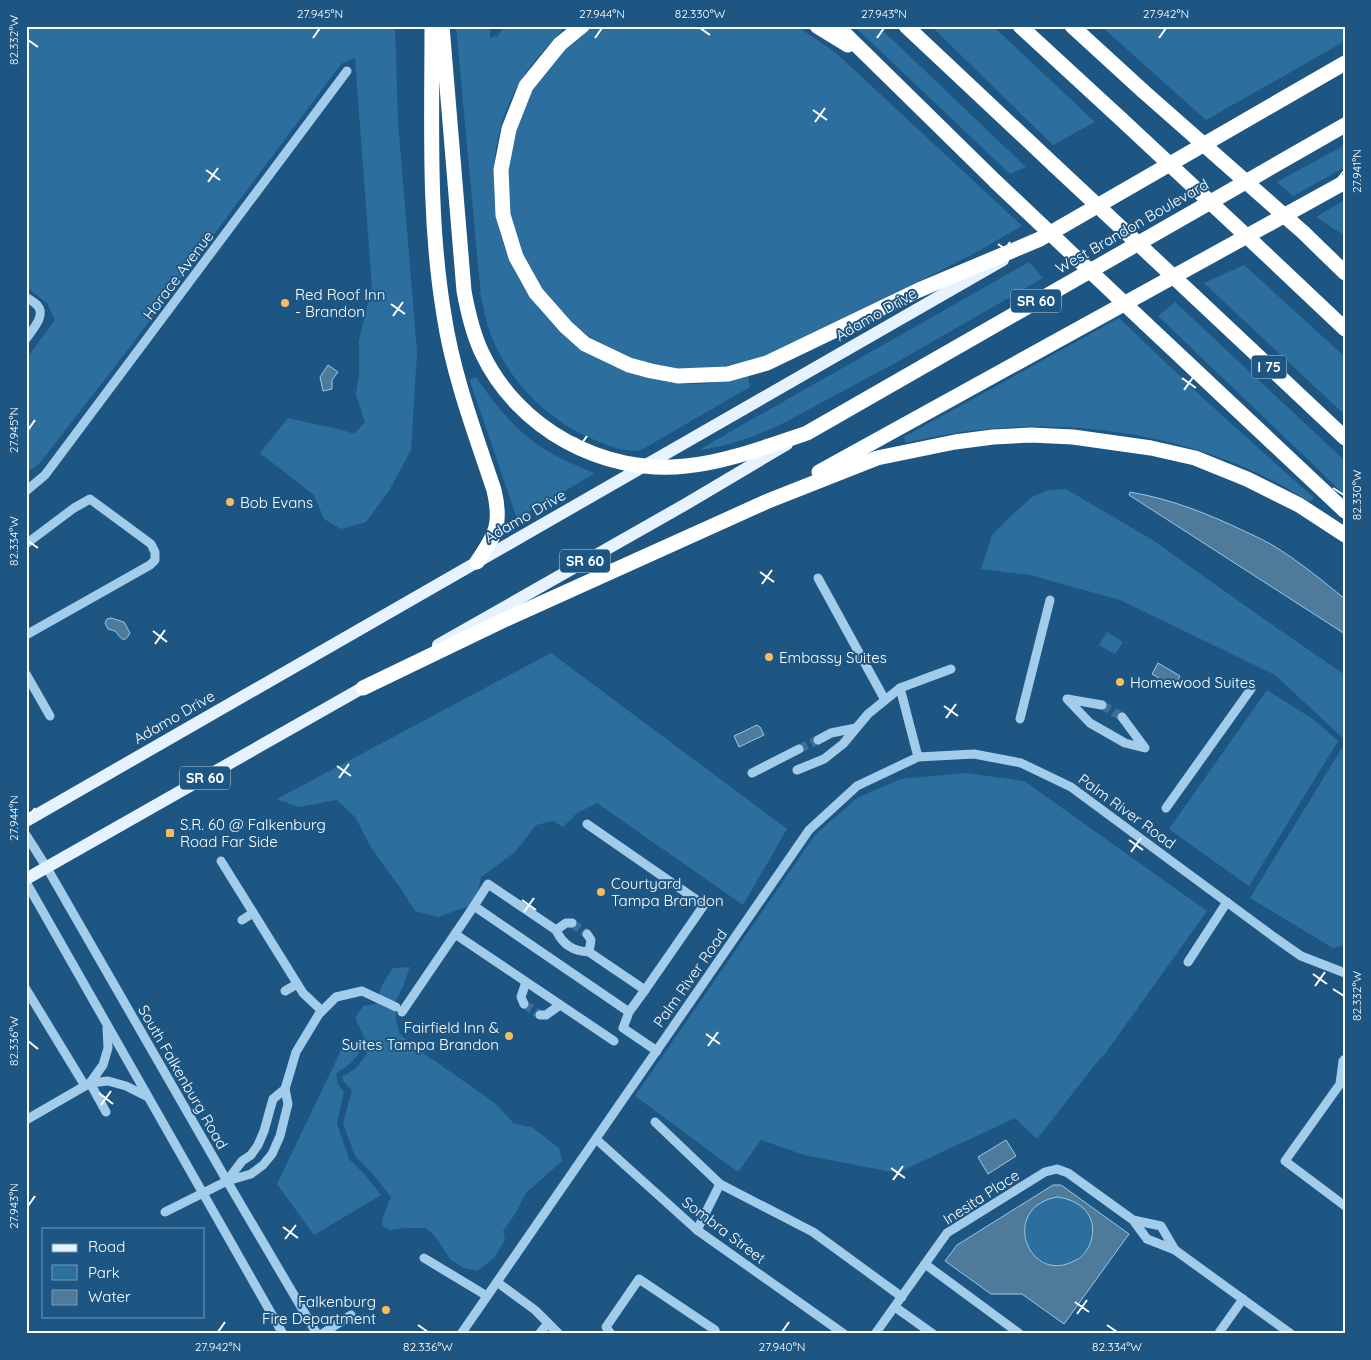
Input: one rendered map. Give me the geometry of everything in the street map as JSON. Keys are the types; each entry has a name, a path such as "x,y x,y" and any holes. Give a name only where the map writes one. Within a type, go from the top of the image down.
{"highway":[{"path":"432,26 431,153 433,218 438,278 444,316 459,383 494,490 498,508 498,521 494,533 477,562"},
{"name":"West Brandon Boulevard","path":"442,26 464,291 472,327 483,354 503,386 513,398 539,423 558,437 601,457 622,463 644,466 685,466 706,463 807,433 1345,125"},
{"path":"582,26 560,44 526,86 508,128 501,170 503,215 516,257 536,293 566,327 585,344 606,355 651,372 678,376 728,374 767,363 919,290 1040,239 1345,63"},
{"path":"817,26 873,61"},
{"path":"837,26 996,182 1345,511"},
{"name":"I 75","path":"906,26 1345,438"},
{"path":"1020,26 1345,329"},
{"path":"1072,26 1345,273"},
{"path":"768,501 1345,182"},
{"path":"363,688 502,621 768,501 877,458 938,445 993,437 1031,435 1074,437 1151,448 1195,458 1247,479 1299,505 1345,535"}],"main road":[{"name":"Adamo Drive","path":"26,821 1040,239"},
{"name":"SR 60","path":"26,881 807,433"}],"street":[{"name":"Horace Avenue","path":"26,490 45,475 347,71"},
{"path":"26,298 37,305 40,310 36,326 26,339"},
{"path":"26,544 74,508 90,499 151,544 155,552 155,560 150,565 26,635"},
{"path":"818,578 885,700"},
{"path":"1020,719 1050,600"},
{"path":"797,770 824,759 843,744 868,714 900,688 951,669"},
{"path":"26,674 50,716"},
{"path":"900,688 918,757"},
{"path":"1166,808 1251,689"},
{"path":"1102,705 1067,699 1090,723 1125,743 1145,748 1122,717"},
{"path":"818,740 831,733 856,728"},
{"path":"752,773 799,749"},
{"name":"Palm River Road","path":"461,1334 809,830 857,786 918,757 974,754 1021,763 1071,787 1301,956 1345,974"},
{"path":"586,824 704,905 630,1012 623,1028 656,1051"},
{"name":"South Falkenburg Road","path":"26,834 317,1334"},
{"path":"221,861 303,993 322,1010"},
{"path":"26,881 283,1334"},
{"path":"165,1212 227,1181 251,1174 263,1165 272,1154 280,1136 288,1104 285,1089 296,1052 322,1010 336,997 362,991 399,1009 455,934 488,884 556,930 561,940 578,951 589,952 645,990"},
{"path":"1188,962 1227,902"},
{"path":"474,906 630,1012"},
{"path":"242,920 253,913"},
{"path":"556,930 566,923 572,923"},
{"path":"455,934 614,1041"},
{"path":"587,934 591,940 589,952"},
{"path":"524,1004 521,997 526,982"},
{"path":"285,992 297,984"},
{"path":"26,988 106,1112"},
{"path":"540,1015 546,1015 560,1005"},
{"path":"88,1085 103,1065 108,1048 107,1024"},
{"path":"1345,1060 1340,1084 1285,1161 1345,1206"},
{"path":"26,1120 88,1085 108,1081 126,1086 148,1097"},
{"path":"227,1181 242,1161 251,1155 258,1145 273,1099 285,1089"},
{"path":"655,1122 720,1184 813,1232 902,1297"},
{"name":"Sombra Street","path":"596,1139 697,1230 844,1334"},
{"name":"Inesita Place","path":"875,1334 947,1233 1045,1172 1057,1169 1068,1173 1133,1220 1147,1240 1175,1250 1291,1334"},
{"path":"697,1230 720,1184"},
{"name":"Inesita Place","path":"1133,1220 1161,1226 1175,1250"},
{"path":"424,1258 487,1296"},
{"path":"925,1264 1020,1334"},
{"path":"611,1334 606,1327 639,1279 714,1330 716,1334"},
{"path":"497,1282 519,1298 559,1334"},
{"path":"1218,1334 1243,1299"},
{"path":"894,1307 933,1334"},
{"path":"322,1334 351,1315"},
{"path":"538,1334 548,1323"}],"green space":[{"path":"26,26 395,26 398,122 417,352 411,450 390,489 366,522 341,529 324,519 314,495 260,453 288,418 354,434 365,422 356,395 359,374 359,340 372,287 355,58 341,64 130,347 39,464 26,473 26,359 55,320 47,303 26,287"},
{"path":"456,26 490,26 490,38 498,36 504,26 567,26 536,59 517,87 503,118 496,151 494,194 498,223 506,250 517,275 532,299 570,339 593,355 618,368 644,377 686,384 712,383 748,374 750,387 641,450 630,451 597,441 560,421 544,409 516,379 494,343 487,324 481,297"},
{"path":"591,26 797,26 836,53 1022,226 975,253 800,341 733,368 692,370 655,366 614,350 593,339 569,321 550,302 524,259 510,213 508,165 512,136 529,93 573,38"},
{"path":"854,26 878,26 1026,167 1010,174"},
{"path":"931,26 993,26 1095,122 1053,145"},
{"path":"1101,26 1345,26 1345,41 1206,120"},
{"path":"1345,145 1345,167 1293,196 1277,182"},
{"path":"1345,200 1345,236 1316,217"},
{"path":"1029,262 1043,278 897,362 778,426 746,439 700,450 735,429"},
{"path":"1244,265 1345,357 1345,415 1204,283"},
{"path":"1175,302 1345,461 1345,495 1158,316"},
{"path":"1119,318 1204,399 1314,498 1310,502 1265,477 1216,456 1166,441 1114,432 1061,427 1008,427 956,433 906,443 904,437"},
{"path":"476,377 502,412 534,442 558,457 594,473 517,519 470,381"},
{"path":"1066,489 1151,539 1345,675 1345,740 1275,675 1120,600 1030,575 981,569 992,535 1010,517 1032,497 1048,490"},
{"path":"1107,632 1123,642 1115,654 1099,645"},
{"path":"551,653 787,829 743,905 597,803 577,813 563,827 553,821 536,825 515,852 481,877 475,906 438,917 415,911 372,849 355,817 337,800 298,807 277,799"},
{"path":"1267,690 1313,719 1338,741 1249,886 1169,829"},
{"path":"1345,743 1345,945 1333,948 1250,898"},
{"path":"966,773 1024,781 1207,911 1102,1058 1037,1139 1015,1118 897,1173 804,1155 761,1140 738,1172 635,1096 815,835 857,798 901,779"},
{"path":"410,967 395,1003 396,1021 400,1034 418,1050 496,1104 514,1124 532,1127 559,1148 562,1161 526,1193 503,1231 505,1240 494,1258 477,1271 464,1268 451,1260 434,1235 426,1228 390,1230 382,1226 383,1217 391,1197 372,1173 355,1156 343,1123 352,1090 343,1081 342,1077 355,1069 367,1054 363,1034 355,1018 363,1006 376,1004 382,985 393,968"},
{"path":"345,1042 360,1052 350,1064 336,1074 338,1084 344,1092 337,1124 349,1159 381,1195 314,1235 277,1184"},
{"path":"1058,1197 1071,1200 1082,1207 1089,1218 1092,1231 1089,1244 1082,1255 1071,1262 1058,1265 1045,1262 1034,1255 1027,1244 1024,1231 1027,1218 1034,1207 1045,1200"}],"water":[{"path":"328,365 338,372 332,380 332,389 323,391 320,377"},
{"path":"1130,492 1175,503 1204,513 1274,546 1312,572 1345,599 1345,634 1129,495"},
{"path":"111,618 124,622 130,633 128,637 122,639 115,631 108,629 105,623 107,619"},
{"path":"1158,663 1180,676 1174,687 1152,674"},
{"path":"757,725 764,735 739,747 734,736"},
{"path":"1006,1140 1016,1156 988,1174 978,1157"},
{"path":"1053,1185 1061,1185 1129,1234 1064,1324 1022,1294 991,1294 945,1261 957,1245","holes":["1057,1197 1080,1206 1090,1217 1093,1232 1091,1241 1080,1258 1074,1261 1058,1266 1044,1263 1033,1254 1026,1242 1025,1228 1029,1215 1039,1204"]}],"tunnel":[{"path":"1102,705 1122,717"},
{"path":"799,749 818,740"},
{"path":"572,923 587,934"},
{"path":"524,1004 540,1015"}],"place":[{"name":"Red Roof Inn - Brandon","path":"285,303"},
{"name":"Bob Evans","path":"230,502"},
{"name":"Embassy Suites","path":"769,657"},
{"name":"Homewood Suites","path":"1120,682"},
{"name":"S.R. 60 @ Falkenburg Road Far Side","path":"170,833"},
{"name":"Courtyard Tampa Brandon","path":"601,892"},
{"name":"Fairfield Inn & Suites Tampa Brandon","path":"509,1036"},
{"name":"Falkenburg Fire Department","path":"386,1310"}]}
